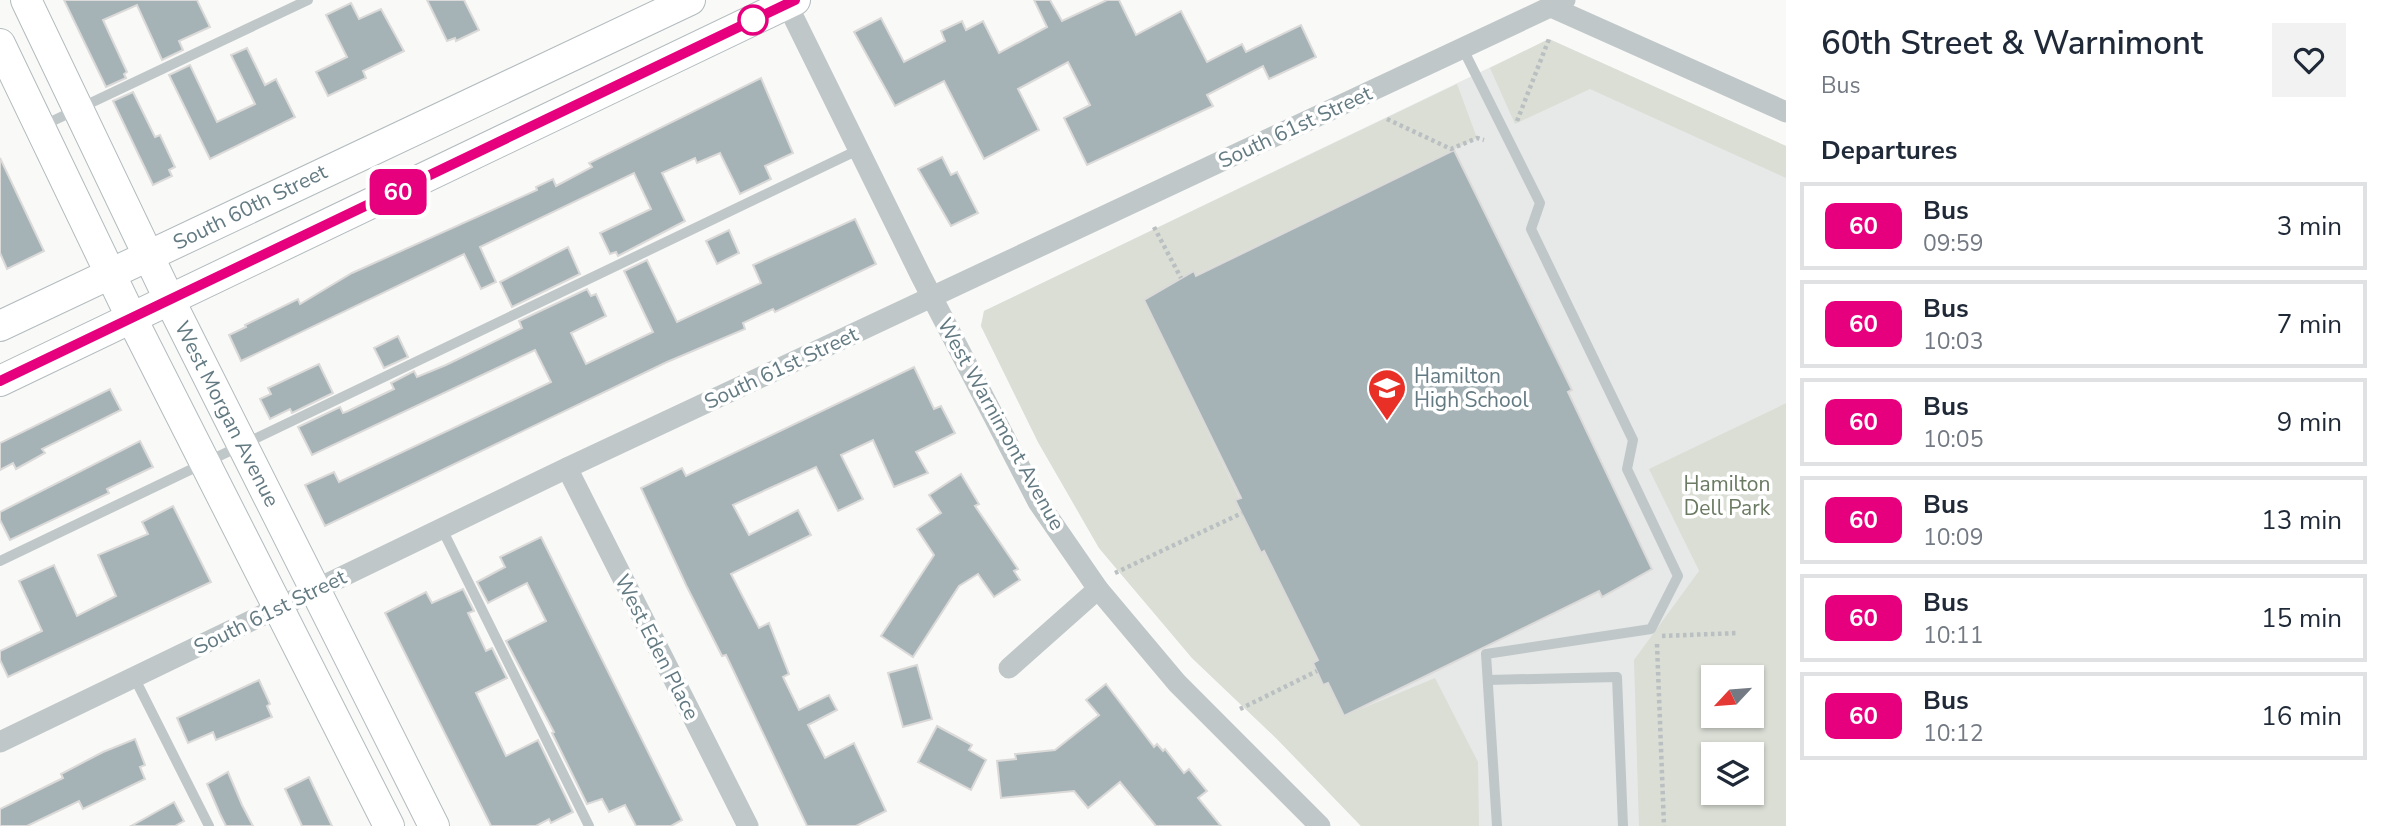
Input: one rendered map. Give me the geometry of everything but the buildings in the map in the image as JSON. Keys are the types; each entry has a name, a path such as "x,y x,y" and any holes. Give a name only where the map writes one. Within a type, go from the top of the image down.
{"street":[{"name":"West Morgan Avenue","path":"26,0 242,446 435,826"},
{"name":"South 60th Street","path":"0,326 690,0"},
{"name":"West Warnimont Avenue","path":"789,1 858,150 1038,502 1098,589 1177,683 1320,826"},
{"path":"0,381 789,1"},
{"path":"1558,4 1786,113"},
{"name":"South 61st Street","path":"0,742 567,468 1558,4"},
{"name":"West Morgan Avenue","path":"0,44 132,319 389,826"},
{"name":"West Eden Place","path":"567,468 748,826"},
{"path":"1009,668 1098,589"}],"lane":[{"path":"40,127 308,0"},
{"path":"1463,48 1540,203 1531,229 1633,440 1627,469 1678,576 1651,629 1486,654 1497,826"},
{"path":"0,561 858,150"},
{"path":"442,529 589,826"},
{"path":"134,677 209,826"},
{"path":"1488,680 1617,677 1623,826"}],"path":[{"path":"1515,125 1549,39"},
{"path":"1387,119 1451,149 1478,138 1484,140"},
{"path":"1154,227 1181,278"},
{"path":"1115,573 1242,513"},
{"path":"1664,826 1657,637 1738,633"},
{"path":"1240,709 1317,671"}],"shaded area":[{"name":"Hamilton High School","path":"1549,39 1786,146 1786,403 1650,469 1699,571 1639,826 1361,826 1277,739 1192,658 1099,548 1038,442 981,326 984,311"}],"green space":[{"path":"1549,39 1786,146 1786,178 1590,89 1515,124 1490,68"},
{"path":"1457,84 1477,138 1144,300 1344,716 1435,678 1478,762 1479,826 1361,826 1277,739 1192,658 1099,548 1038,442 981,326 984,311"},
{"name":"Hamilton Dell Park","path":"1786,403 1786,826 1639,826 1634,660 1699,571 1649,469"}],"bus line":[{"name":"60","path":"0,381 795,0"}],"place":[{"name":"Hamilton High School","path":"1387,422"}]}
